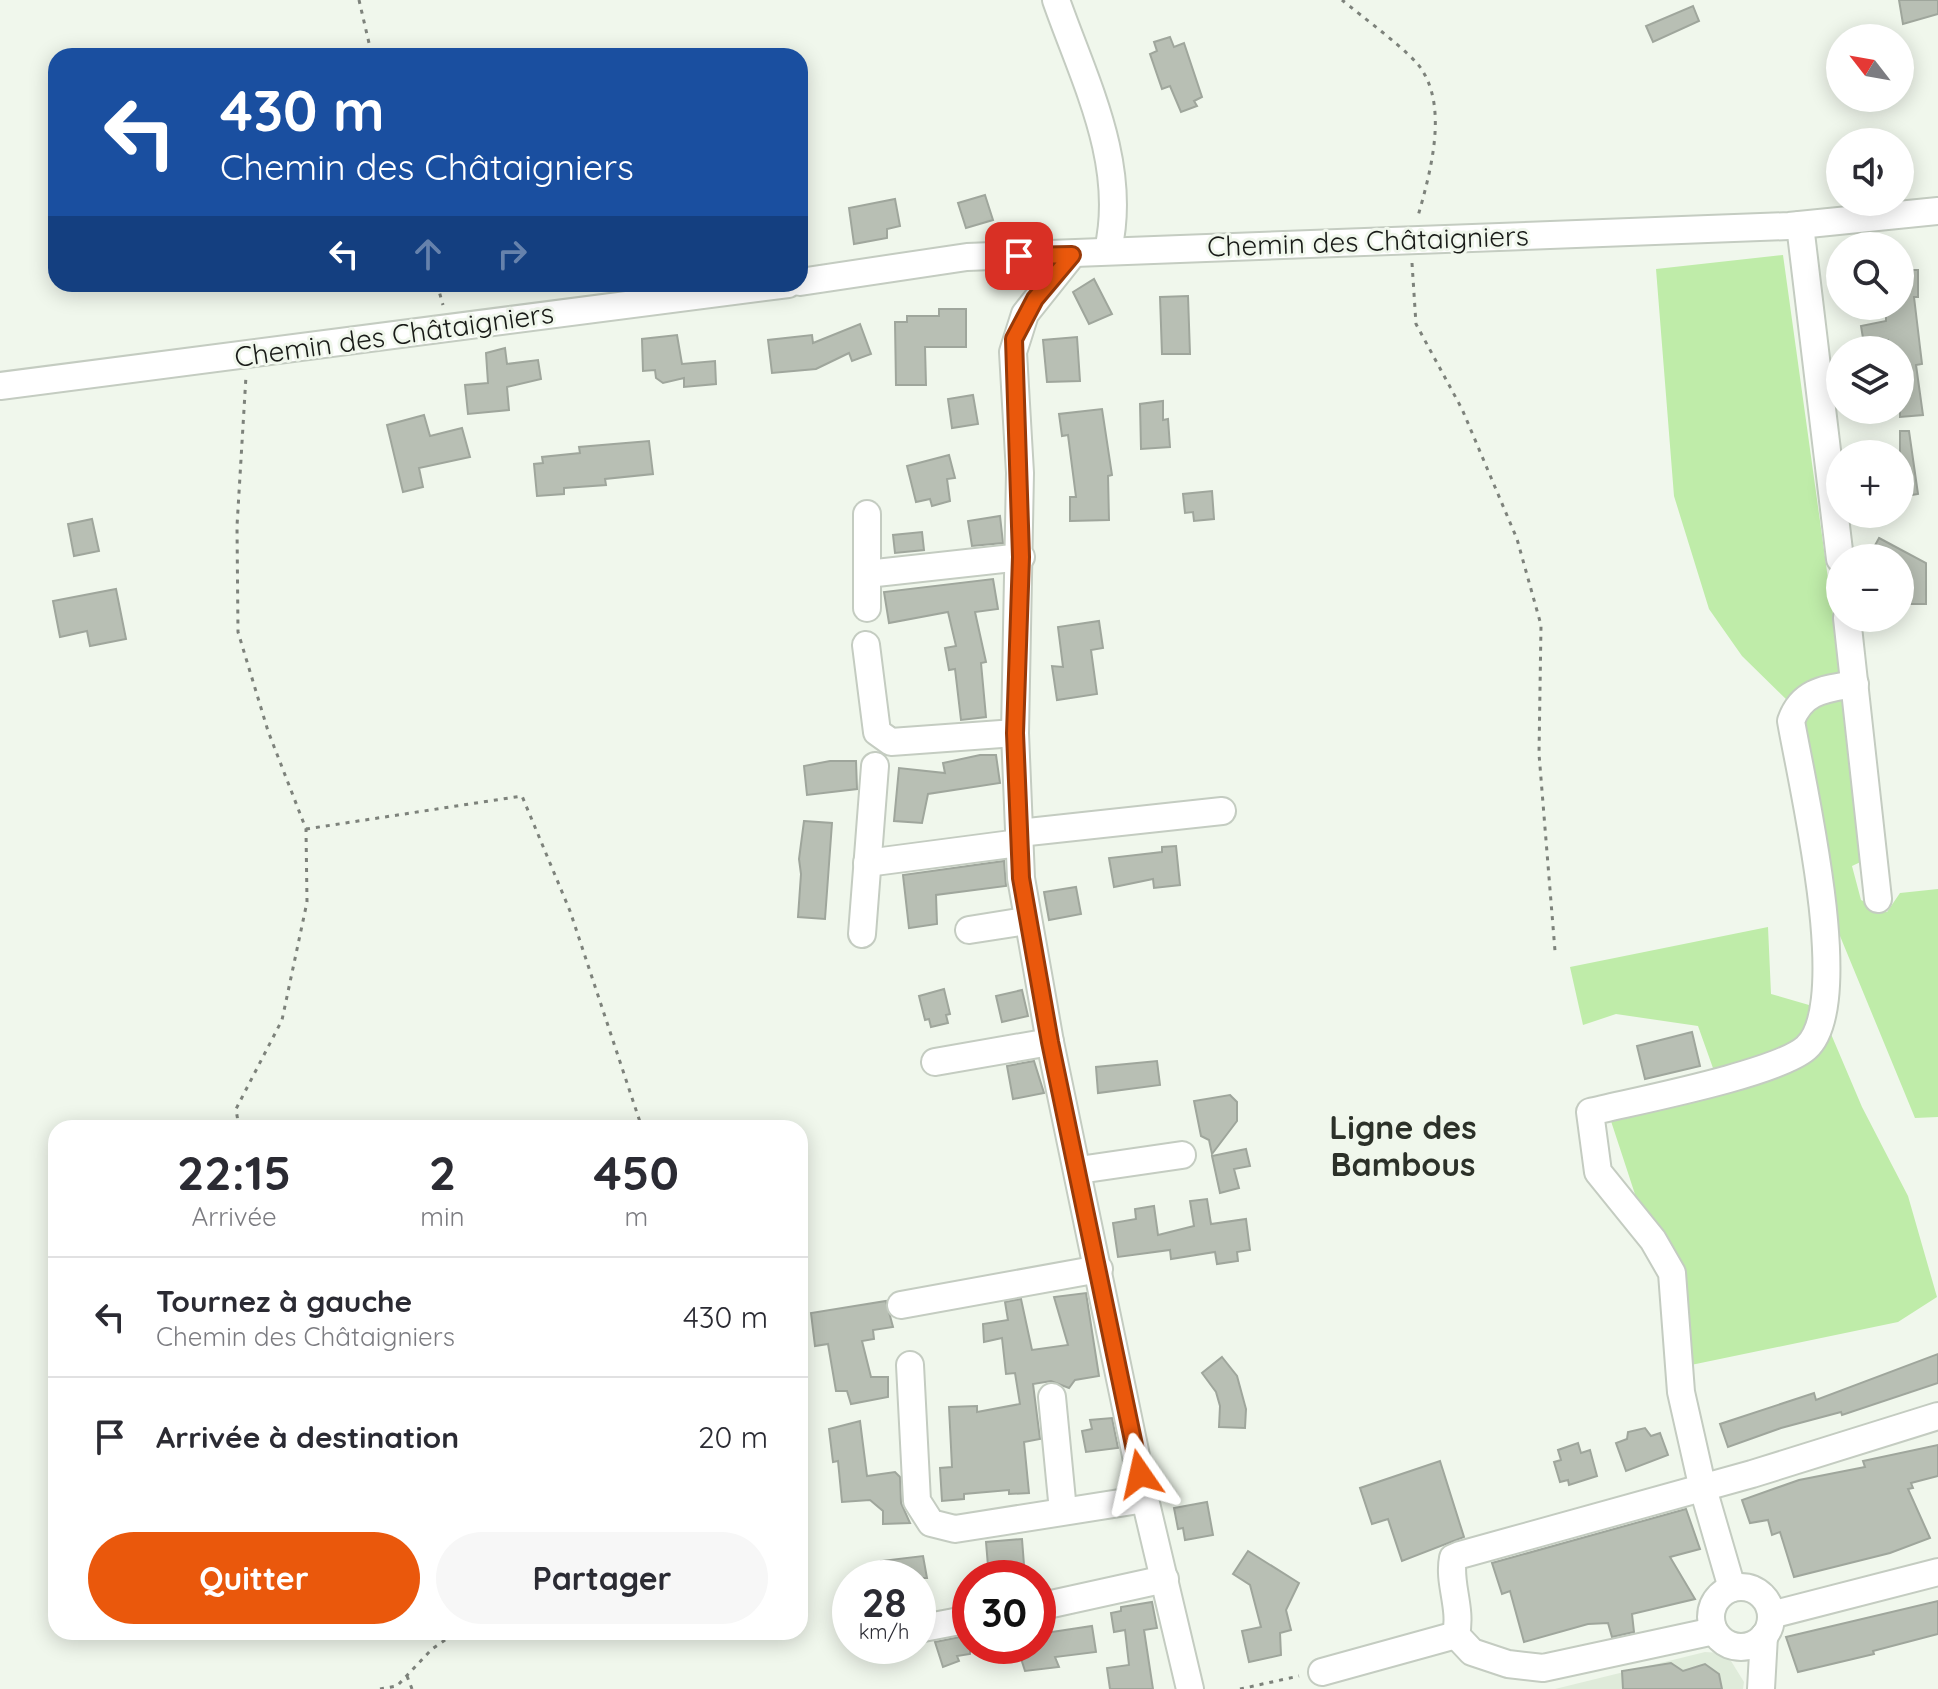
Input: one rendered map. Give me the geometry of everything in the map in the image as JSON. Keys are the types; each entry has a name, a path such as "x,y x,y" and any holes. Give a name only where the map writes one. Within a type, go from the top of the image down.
{"street":[{"path":"1056,0 1109,151 1115,191 1114,224 1108,250"},
{"name":"Chemin des Châtaigniers","path":"808,281 967,257 1072,255 1108,250 1411,243 1555,233 1800,225 1938,211"},
{"path":"1800,225 1838,544"},
{"path":"1072,255 1035,299 1014,339 1021,557 1015,733 1019,838 1026,921 1050,1042 1145,1499 1190,1689"},
{"name":"Chemin des Châtaigniers","path":"0,386 247,357 729,292"},
{"path":"867,514 867,608"},
{"path":"867,574 1021,557"},
{"path":"1849,632 1878,899"},
{"path":"866,645 877,732 882,738 891,742 1015,733"},
{"path":"1732,1588 1702,1485 1681,1392 1672,1273 1653,1240 1598,1172 1590,1112 1773,1065 1805,1049 1819,1032 1826,1002 1827,949 1791,721 1804,698 1820,690 1855,684"},
{"path":"862,934 875,766"},
{"path":"867,863 1019,838 1222,811"},
{"path":"969,930 1026,921"},
{"path":"935,1062 1050,1042"},
{"path":"1079,1170 1182,1155"},
{"path":"901,1305 1099,1269"},
{"path":"910,1365 917,1501 931,1523 955,1529 1145,1499"},
{"path":"1052,1397 1063,1511"},
{"path":"1456,1635 1460,1614 1451,1567 1453,1558 1702,1485 1752,1474 1938,1416"},
{"path":"1456,1635 1472,1652 1508,1664 1543,1668 1724,1639 1754,1644 1768,1626 1938,1572"},
{"path":"1056,1603 1165,1579"},
{"path":"1732,1588 1750,1588 1758,1593 1768,1626 1761,1689 1724,1639 1713,1608 1717,1599 1732,1588"},
{"path":"1322,1672 1456,1635"}],"path":[{"path":"359,0 370,48"},
{"path":"1342,0 1422,69 1435,107 1429,178 1411,243 1416,324 1462,409 1517,539 1541,625 1539,754 1555,951"},
{"path":"238,1120 236,1109 282,1020 307,902 306,829 268,731 238,632 237,526 247,357"},
{"path":"306,829 522,796 570,911 639,1120"},
{"path":"380,1689 397,1686 432,1649 445,1640"},
{"path":"1240,1689 1322,1672"},
{"path":"407,1676 412,1689"}],"shaded area":[{"path":"1705,1652 1721,1653 1731,1661 1744,1682 1743,1689 1555,1689"}],"green space":[{"path":"1783,255 1826,564 1826,632 1835,632 1867,859 1852,866 1861,900 1887,912 1900,893 1938,889 1938,1117 1915,1118 1840,936 1822,874 1790,703 1742,656 1709,609 1674,496 1656,269"},
{"path":"1768,927 1771,994 1809,1005 1828,1027 1862,1107 1908,1196 1937,1297 1898,1322 1691,1365 1609,1115 1719,1085 1698,1026 1616,1014 1583,1025 1570,967"}],"building":[{"path":"1899,0 1938,0 1938,14 1903,24"},
{"path":"1693,6 1699,21 1653,42 1646,26"},
{"path":"1170,37 1174,47 1184,43 1202,97 1194,101 1197,106 1181,112 1170,86 1162,89 1150,54 1157,51 1154,42"},
{"path":"985,195 993,220 966,228 958,203"},
{"path":"895,199 900,226 887,229 887,238 854,244 849,208"},
{"path":"1914,270 1918,270 1918,297 1914,297"},
{"path":"1094,279 1112,314 1089,324 1073,292"},
{"path":"1188,296 1190,354 1162,354 1160,297"},
{"path":"1914,297 1922,364 1916,365 1923,415 1914,416 1914,336 1863,336 1861,326 1914,320"},
{"path":"939,309 966,309 966,347 925,347 926,385 896,385 895,322 907,322 907,316 939,316"},
{"path":"860,324 871,354 852,361 849,353 816,369 772,373 768,340 812,335 813,343"},
{"path":"677,335 682,364 715,361 716,384 684,387 684,378 663,383 656,378 655,370 643,371 642,339"},
{"path":"1077,337 1080,381 1047,382 1043,340"},
{"path":"505,348 507,364 538,360 541,379 507,387 509,410 468,414 465,385 488,383 486,353"},
{"path":"973,395 978,424 952,428 948,399"},
{"path":"1163,401 1163,420 1168,419 1170,447 1141,449 1140,404"},
{"path":"1102,409 1112,475 1108,476 1109,520 1070,521 1070,497 1076,497 1068,435 1062,436 1059,414"},
{"path":"424,415 430,436 462,428 470,457 419,468 423,487 403,492 387,425"},
{"path":"1900,431 1909,431 1910,440 1900,440"},
{"path":"649,441 653,474 605,479 606,485 564,488 564,494 537,496 534,464 543,463 542,457 580,453 579,447"},
{"path":"949,455 955,478 947,479 950,501 932,506 930,499 916,502 907,466"},
{"path":"1914,466 1918,494 1914,495"},
{"path":"1212,491 1214,519 1194,521 1193,512 1185,513 1183,494"},
{"path":"1000,516 1003,543 972,546 968,521"},
{"path":"92,519 99,551 74,556 68,524"},
{"path":"922,532 924,550 895,553 893,535"},
{"path":"1879,538 1890,544 1876,544"},
{"path":"1914,557 1926,563 1926,604 1914,604"},
{"path":"993,579 998,609 975,612 986,662 981,663 986,717 961,720 955,669 949,670 945,648 956,646 948,612 889,623 884,592"},
{"path":"116,589 126,639 90,646 87,631 60,637 53,601"},
{"path":"1099,621 1103,648 1091,650 1097,694 1057,700 1052,666 1063,667 1058,627"},
{"path":"996,755 1000,783 928,794 922,823 894,821 899,768 945,773 943,763"},
{"path":"830,761 856,761 857,789 807,795 804,766"},
{"path":"804,821 832,823 825,919 798,917 799,859"},
{"path":"1176,846 1180,885 1154,888 1153,879 1114,887 1109,858 1162,852 1162,847"},
{"path":"1004,861 1006,886 936,895 937,924 909,928 903,875"},
{"path":"1076,887 1081,914 1049,920 1044,892"},
{"path":"944,989 950,1014 946,1015 948,1023 931,1027 929,1019 925,1020 919,996"},
{"path":"1022,990 1028,1016 1002,1022 996,996"},
{"path":"1692,1032 1700,1066 1645,1079 1637,1046"},
{"path":"1034,1061 1044,1093 1013,1099 1007,1066"},
{"path":"1157,1061 1160,1085 1098,1093 1096,1067"},
{"path":"1230,1095 1237,1102 1237,1121 1212,1154 1209,1140 1201,1136 1194,1101"},
{"path":"1246,1149 1250,1166 1234,1169 1239,1188 1220,1193 1212,1156"},
{"path":"1207,1199 1211,1224 1246,1219 1250,1250 1237,1252 1238,1261 1217,1264 1215,1252 1171,1259 1170,1250 1118,1257 1113,1223 1136,1219 1135,1209 1154,1206 1158,1235 1194,1226 1190,1201"},
{"path":"1086,1293 1099,1376 1075,1380 1069,1388 1051,1381 1033,1384 1040,1439 1024,1442 1029,1493 1009,1494 1009,1490 964,1494 964,1499 942,1501 940,1468 952,1467 949,1407 977,1406 977,1412 1020,1404 1015,1373 1006,1374 1002,1338 984,1342 983,1324 1008,1320 1005,1302 1021,1299 1032,1350 1068,1345 1054,1297"},
{"path":"886,1301 893,1327 873,1330 874,1339 862,1341 871,1377 888,1377 888,1397 851,1404 847,1391 836,1391 828,1344 815,1346 811,1313"},
{"path":"1938,1354 1938,1383 1842,1415 1841,1412 1781,1428 1728,1447 1720,1424 1814,1393 1816,1400"},
{"path":"1222,1357 1237,1376 1246,1409 1245,1428 1219,1427 1220,1406 1216,1392 1202,1373"},
{"path":"1112,1418 1118,1448 1086,1452 1082,1431 1092,1429 1090,1420"},
{"path":"860,1421 867,1476 895,1472 900,1477 901,1503 910,1523 883,1524 883,1511 870,1500 842,1502 838,1461 833,1462 829,1429"},
{"path":"1645,1428 1651,1436 1660,1433 1668,1455 1626,1471 1616,1443 1627,1439 1628,1432"},
{"path":"1578,1443 1581,1453 1590,1450 1597,1476 1569,1485 1568,1480 1560,1482 1554,1462 1561,1460 1558,1450"},
{"path":"1938,1445 1938,1476 1911,1483 1913,1488 1908,1489 1930,1538 1890,1553 1794,1577 1780,1532 1772,1535 1768,1520 1750,1523 1742,1500 1799,1480 1865,1467 1863,1461"},
{"path":"1440,1461 1464,1537 1402,1561 1388,1519 1372,1524 1360,1488"},
{"path":"1207,1502 1213,1535 1185,1540 1183,1528 1178,1529 1174,1508"},
{"path":"1686,1509 1700,1549 1670,1557 1695,1599 1632,1614 1634,1632 1612,1637 1608,1623 1588,1624 1524,1642 1510,1591 1502,1594 1492,1563"},
{"path":"1022,1539 1024,1560 988,1560 986,1542"},
{"path":"1248,1551 1299,1583 1286,1610 1291,1630 1280,1633 1281,1655 1249,1662 1242,1631 1261,1627 1250,1585 1233,1574"},
{"path":"923,1556 924,1560 889,1560"},
{"path":"1938,1601 1938,1634 1873,1651 1874,1654 1798,1672 1786,1637"},
{"path":"1152,1602 1157,1628 1144,1630 1153,1689 1110,1689 1107,1668 1129,1665 1125,1630 1114,1632 1111,1613 1121,1611 1121,1607"},
{"path":"1092,1626 1096,1652 1056,1657 1056,1631"},
{"path":"952,1639 952,1664 943,1667 936,1642"},
{"path":"1056,1660 1059,1667 1025,1671 1023,1664 1056,1664"},
{"path":"1671,1663 1683,1671 1705,1664 1719,1674 1722,1689 1623,1689 1622,1671"}],"district":[{"name":"Ligne des Bambous","path":"1403,1146"}],"route":[{"path":"1019,256 1072,255 1035,299 1014,339 1020,473 1021,557 1015,733 1021,878 1026,921 1050,1042 1140,1474"}]}
